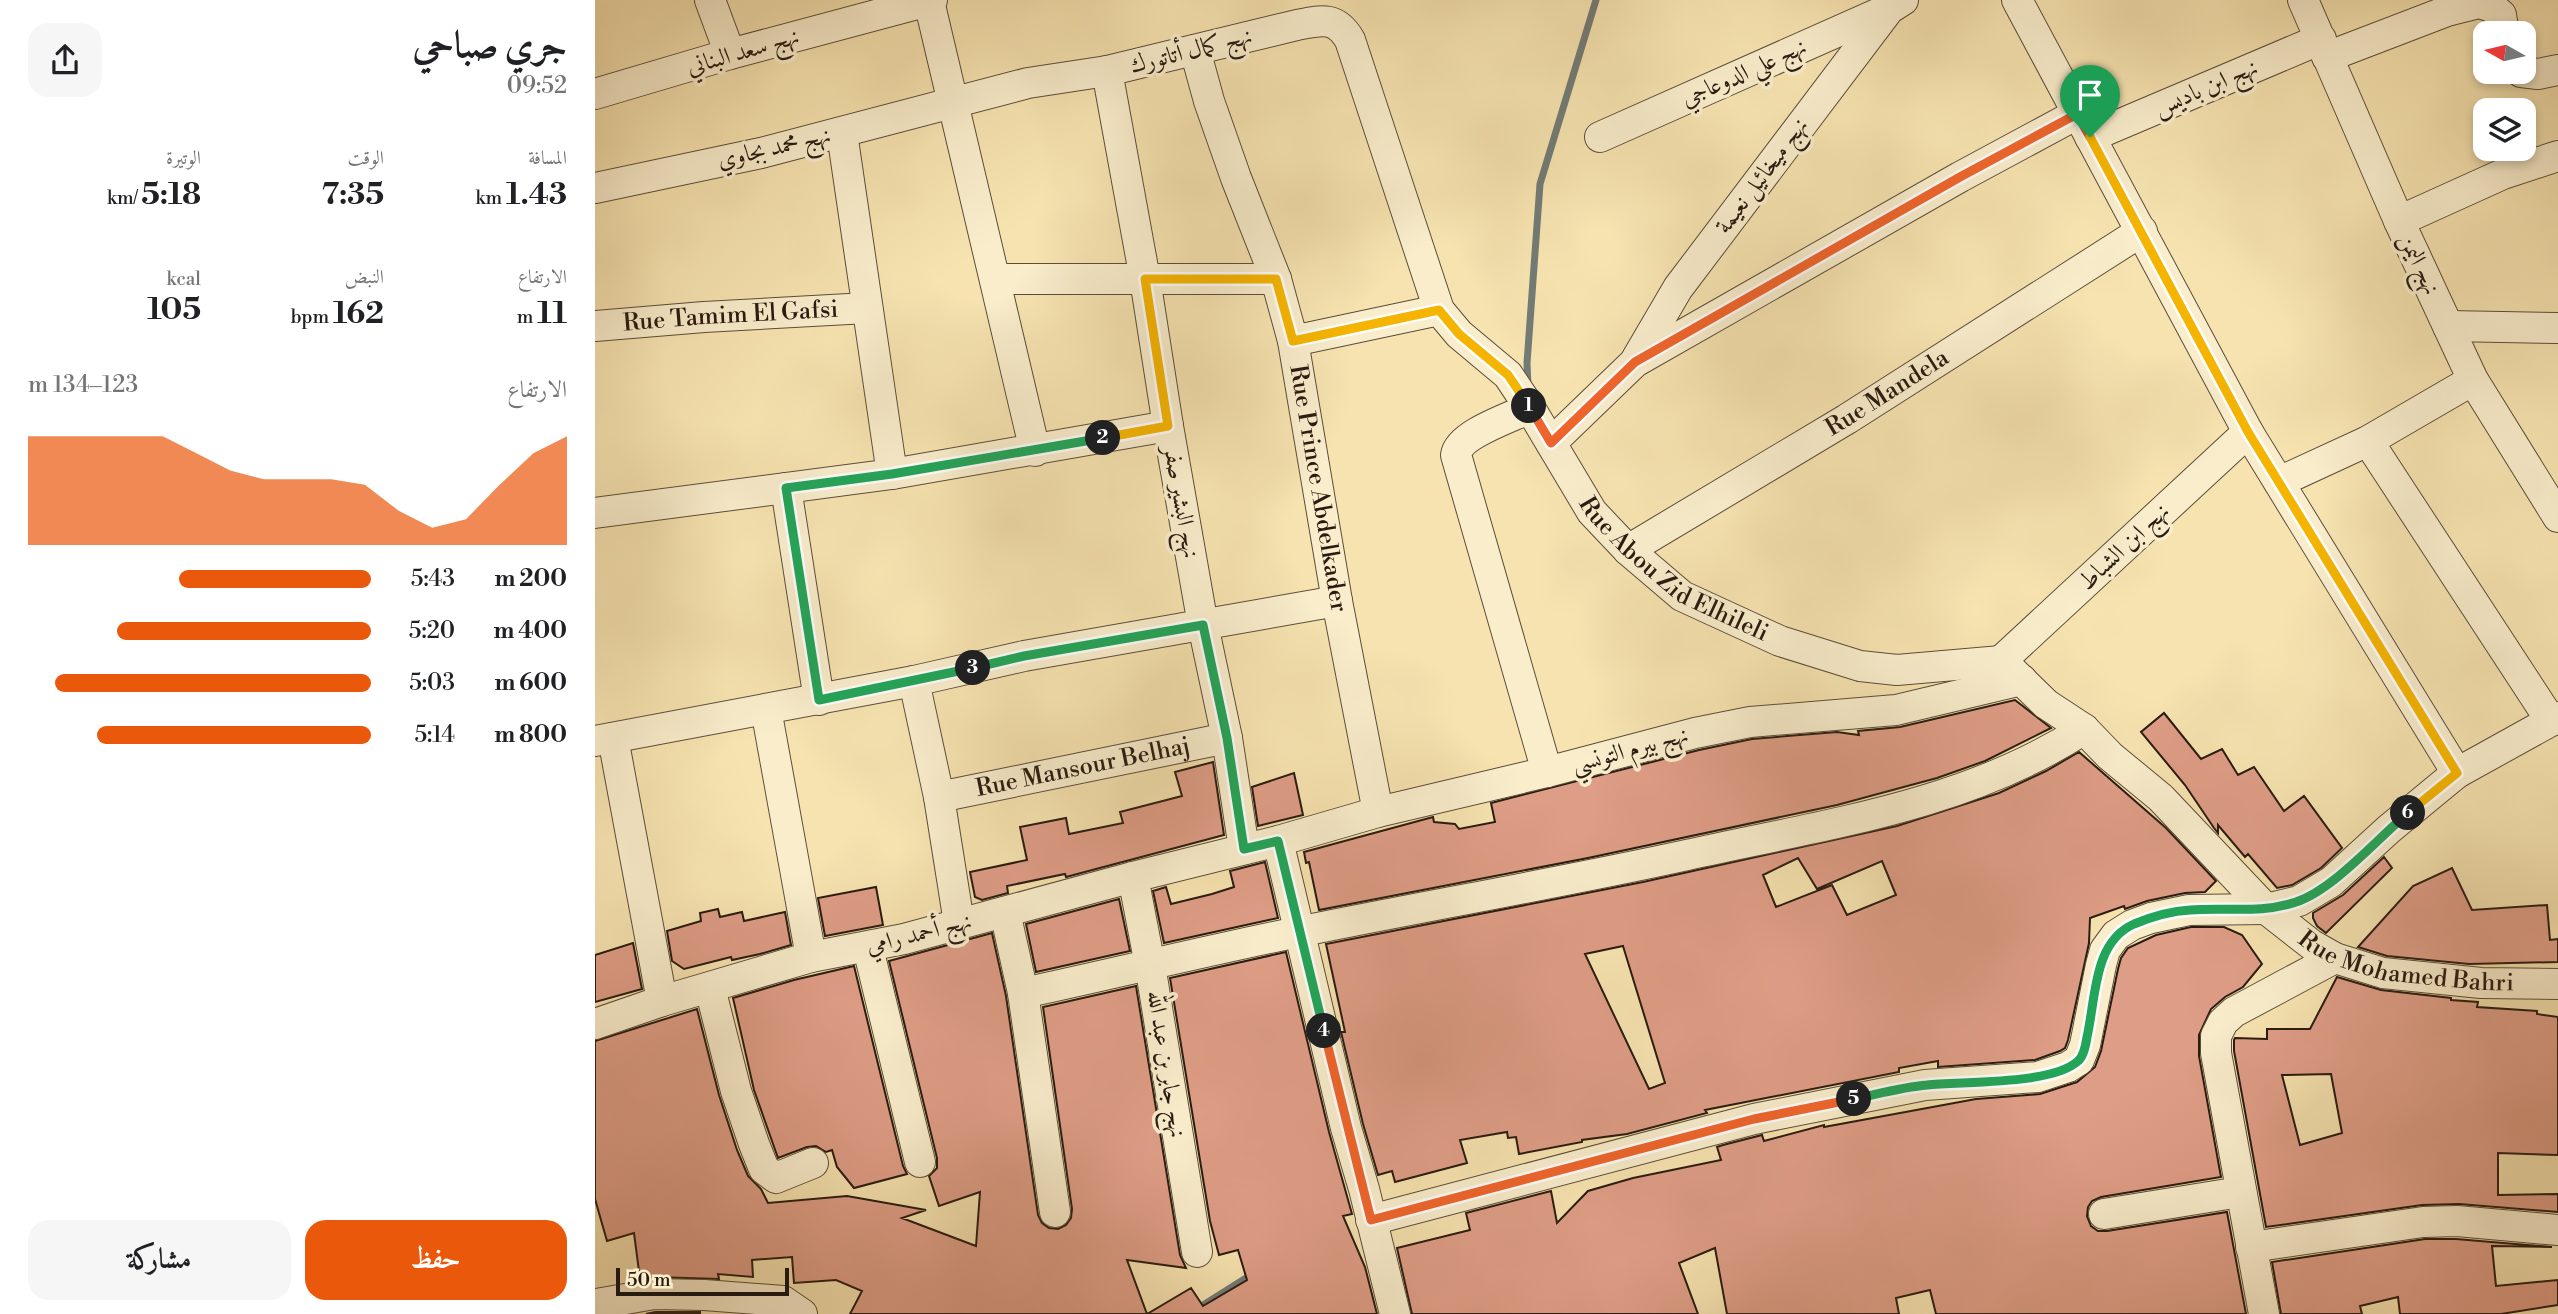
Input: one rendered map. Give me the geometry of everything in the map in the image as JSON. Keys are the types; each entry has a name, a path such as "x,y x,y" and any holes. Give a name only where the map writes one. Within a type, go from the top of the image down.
{"street":[{"path":"710,0 730,54"},
{"path":"2017,0 2083,126 2143,231 2248,432 2457,773"},
{"name":"نهج اليمن","path":"2303,0 2399,221 2473,380 2558,517"},
{"path":"919,2 953,104 1035,451"},
{"name":"نهج سعد البناني","path":"595,94 919,2"},
{"name":"نهج ابن باديس","path":"1635,362 1948,183 2083,126 2447,11 2479,3 2492,7 2501,15 2502,21"},
{"name":"نهج علي الدوعاجي","path":"1599,137 1896,4"},
{"name":"نهج ميخائيل نعيمة","path":"1635,362 1678,288 1896,4"},
{"name":"نهج كمال أتاتورك","path":"953,104 1028,83 1107,71 1318,21 1331,22 1343,28 1350,40 1439,310"},
{"name":"Rue Prince Abdelkader","path":"1195,50 1209,101 1276,279 1293,341 1337,601 1378,812"},
{"path":"2536,74 2558,70"},
{"name":"نهج البشير صفر","path":"1107,71 1203,625 1227,738 1244,849"},
{"name":"نهج محمد بجاوي","path":"595,188 761,153 953,104"},
{"path":"842,133 892,474"},
{"path":"2399,221 2503,174 2558,156"},
{"name":"Rue Mandela","path":"1628,550 1847,419 2143,231"},
{"path":"995,279 1276,279"},
{"name":"Rue Tamim El Gafsi","path":"595,326 867,308"},
{"path":"1293,341 1439,310"},
{"name":"Rue Abou Zid Elhileli","path":"1439,310 1459,334 1508,375 1592,512 1628,550 1682,596 1780,641 1846,663 1897,670 2011,671"},
{"path":"2448,326 2558,328"},
{"path":"1551,443 1635,362"},
{"path":"2279,482 2368,441 2473,380"},
{"path":"1530,408 1467,438 1457,447 1456,455 1493,592 1547,772"},
{"path":"595,513 892,474 1168,426"},
{"name":"نهج ابن الشباط","path":"2011,671 2248,432"},
{"path":"1371,1220 1754,1119 1925,1085 2038,1077 2068,1067 2080,1060 2105,950 2116,935 2151,918 2189,910 2266,909 2299,901 2331,882 2457,773 2555,719 2368,441"},
{"path":"786,488 819,700"},
{"path":"662,1001 604,739 819,700 1024,656 1337,601"},
{"name":"نهج بيرم التونسي","path":"1244,849 1378,812 1751,722 1896,710 2011,671"},
{"name":"Rue Mohamed Bahri","path":"2011,671 2046,704 2084,729 2110,756 2161,798 2266,909 2312,945 2335,958 2383,973 2429,980 2558,984"},
{"path":"914,681 939,797 959,923"},
{"path":"766,709 811,957"},
{"path":"1023,993 1300,932 1614,870 1921,802 1980,783 2052,750 2084,729"},
{"name":"Rue Mansour Belhaj","path":"939,797 1227,738"},
{"path":"1278,841 1346,1128 1395,1314"},
{"name":"نهج أحمد رامي","path":"595,1024 662,1001 811,957 868,947 1244,849"},
{"name":"نهج جابر بن عبد الله","path":"1133,877 1197,1252"},
{"path":"1005,912 1023,993 1055,1212"},
{"path":"868,947 920,1162"},
{"path":"2264,1314 2222,1094 2216,1036 2223,1022 2234,1012 2335,958"},
{"path":"710,988 736,1091 764,1169 776,1178 813,1163"},
{"path":"2104,1214 2241,1192"},
{"path":"2251,1247 2423,1222 2457,1221 2558,1230"},
{"path":"597,1301 654,1294 704,1295 783,1301 802,1314"}],"building":[{"path":"2015,700 2051,728 1985,761 1937,778 1837,805 1588,858 1319,910 1309,862 1306,863 1304,852 1433,817 1434,822 1455,824 1459,829 1495,822 1491,803 1699,750 1752,739 1837,732 1859,735 1858,731 1900,727"},
{"path":"2164,713 2201,759 2222,749 2238,775 2254,767 2284,811 2304,796 2342,848 2321,868 2292,885 2277,888 2248,854 2245,857 2218,825 2218,833 2185,785 2141,732"},
{"path":"2079,752 2166,828 2216,881 2205,892 2147,901 2125,909 2124,906 2090,918 2089,943 2065,1048 2035,1060 1938,1067 1938,1061 1899,1068 1899,1072 1705,1110 1707,1113 1627,1134 1582,1140 1519,1154 1516,1137 1508,1138 1507,1132 1460,1140 1467,1163 1395,1182 1392,1171 1378,1175 1341,1032 1345,1032 1326,944 1643,882 1897,826 1999,793","holes":["1798,858 1817,889 1882,861 1896,895 1847,915 1832,885 1776,907 1763,875","1623,946 1665,1083 1649,1089 1585,954"]},
{"path":"1213,762 1224,835 1066,877 1065,874 1007,886 1008,893 982,900 975,897 970,872 1027,860 1020,827 1066,818 1069,834 1123,823 1120,812 1182,796 1175,772"},
{"path":"1294,773 1303,815 1258,826 1252,787"},
{"path":"2384,857 2392,868 2326,933 2317,926 2313,913 2343,895"},
{"path":"1265,862 1278,918 1164,943 1153,891 1166,887 1171,904 1212,894 1234,887 1230,871"},
{"path":"2452,868 2472,910 2547,905 2550,940 2558,939 2558,962 2469,964 2387,956 2358,947 2413,886"},
{"path":"876,887 883,925 825,936 818,898"},
{"path":"1119,899 1130,951 1036,972 1026,924"},
{"path":"718,909 720,917 742,912 744,921 785,912 791,945 684,969 672,961 667,931 701,921 700,913"},
{"path":"2191,927 2224,927 2242,935 2262,964 2243,987 2211,1009 2199,1035 2199,1056 2221,1177 2101,1197 2092,1201 2087,1216 2091,1226 2098,1231 2107,1231 2227,1212 2246,1314 1936,1314 1930,1290 1896,1298 1899,1314 1727,1314 1715,1248 1679,1263 1698,1314 1412,1314 1397,1248 1470,1230 1466,1213 1551,1191 1557,1223 1588,1191 1633,1178 1721,1160 1717,1147 1723,1145 1762,1135 1764,1141 1824,1125 1976,1099 2040,1094 2077,1082 2095,1067 2101,1051 2121,958 2128,948 2156,935"},
{"path":"992,933 1006,996 1038,1215 1042,1223 1049,1228 1058,1229 1066,1225 1071,1218 1072,1209 1043,1007 1136,986 1180,1255 1186,1268 1127,1260 1147,1314 850,1314 862,1291 836,1280 794,1283 792,1257 752,1260 753,1277 718,1274 719,1279 640,1279 634,1233 607,1241 595,1199 595,1041 697,1009 719,1095 737,1150 748,1176 761,1189 768,1203 847,1196 926,1210 902,1218 976,1246 980,1192 939,1206 929,1176 937,1168 937,1158 889,961"},
{"path":"633,943 642,989 595,1002 595,955"},
{"path":"1286,952 1329,1132 1352,1214 1343,1216 1365,1267 1377,1314 1147,1314 1191,1288 1203,1306 1247,1280 1238,1250 1219,1255 1210,1221 1170,978"},
{"path":"854,966 907,1174 854,1188 837,1167 832,1150 826,1152 816,1146 807,1147 778,1158 754,1090 733,998"},
{"path":"2337,977 2381,990 2478,1002 2477,1007 2537,1011 2537,1014 2558,1017 2558,1155 2498,1153 2498,1195 2558,1194 2558,1212 2459,1204 2422,1205 2266,1227 2234,1040 2267,1039 2267,1029 2310,1029","holes":["2331,1074 2342,1133 2300,1145 2282,1075"]},
{"path":"2425,1239 2552,1247 2492,1246 2496,1286 2558,1280 2558,1305 2501,1314 2400,1314 2398,1297 2360,1306 2362,1314 2281,1314 2272,1262"},
{"path":"700,1312 700,1314 646,1314"}],"waterway":[{"path":"1528,386 1527,363 1540,184 1596,0"},
{"path":"1189,1314 1254,1273"}],"route":[{"path":"2077,114 2090,137 2143,231 2248,432 2457,773 2389,829 2331,882 2299,901 2266,909 2189,910 2151,918 2116,935 2105,950 2080,1060 2068,1067 2038,1077 1925,1085 1754,1119 1371,1220 1346,1128 1278,841 1244,849 1227,738 1203,625 1024,656 819,700 786,488 1035,451 1168,426 1145,279 1276,279 1293,341 1439,310 1459,334 1508,375 1551,443 1635,362 1698,325 2077,114"}]}
